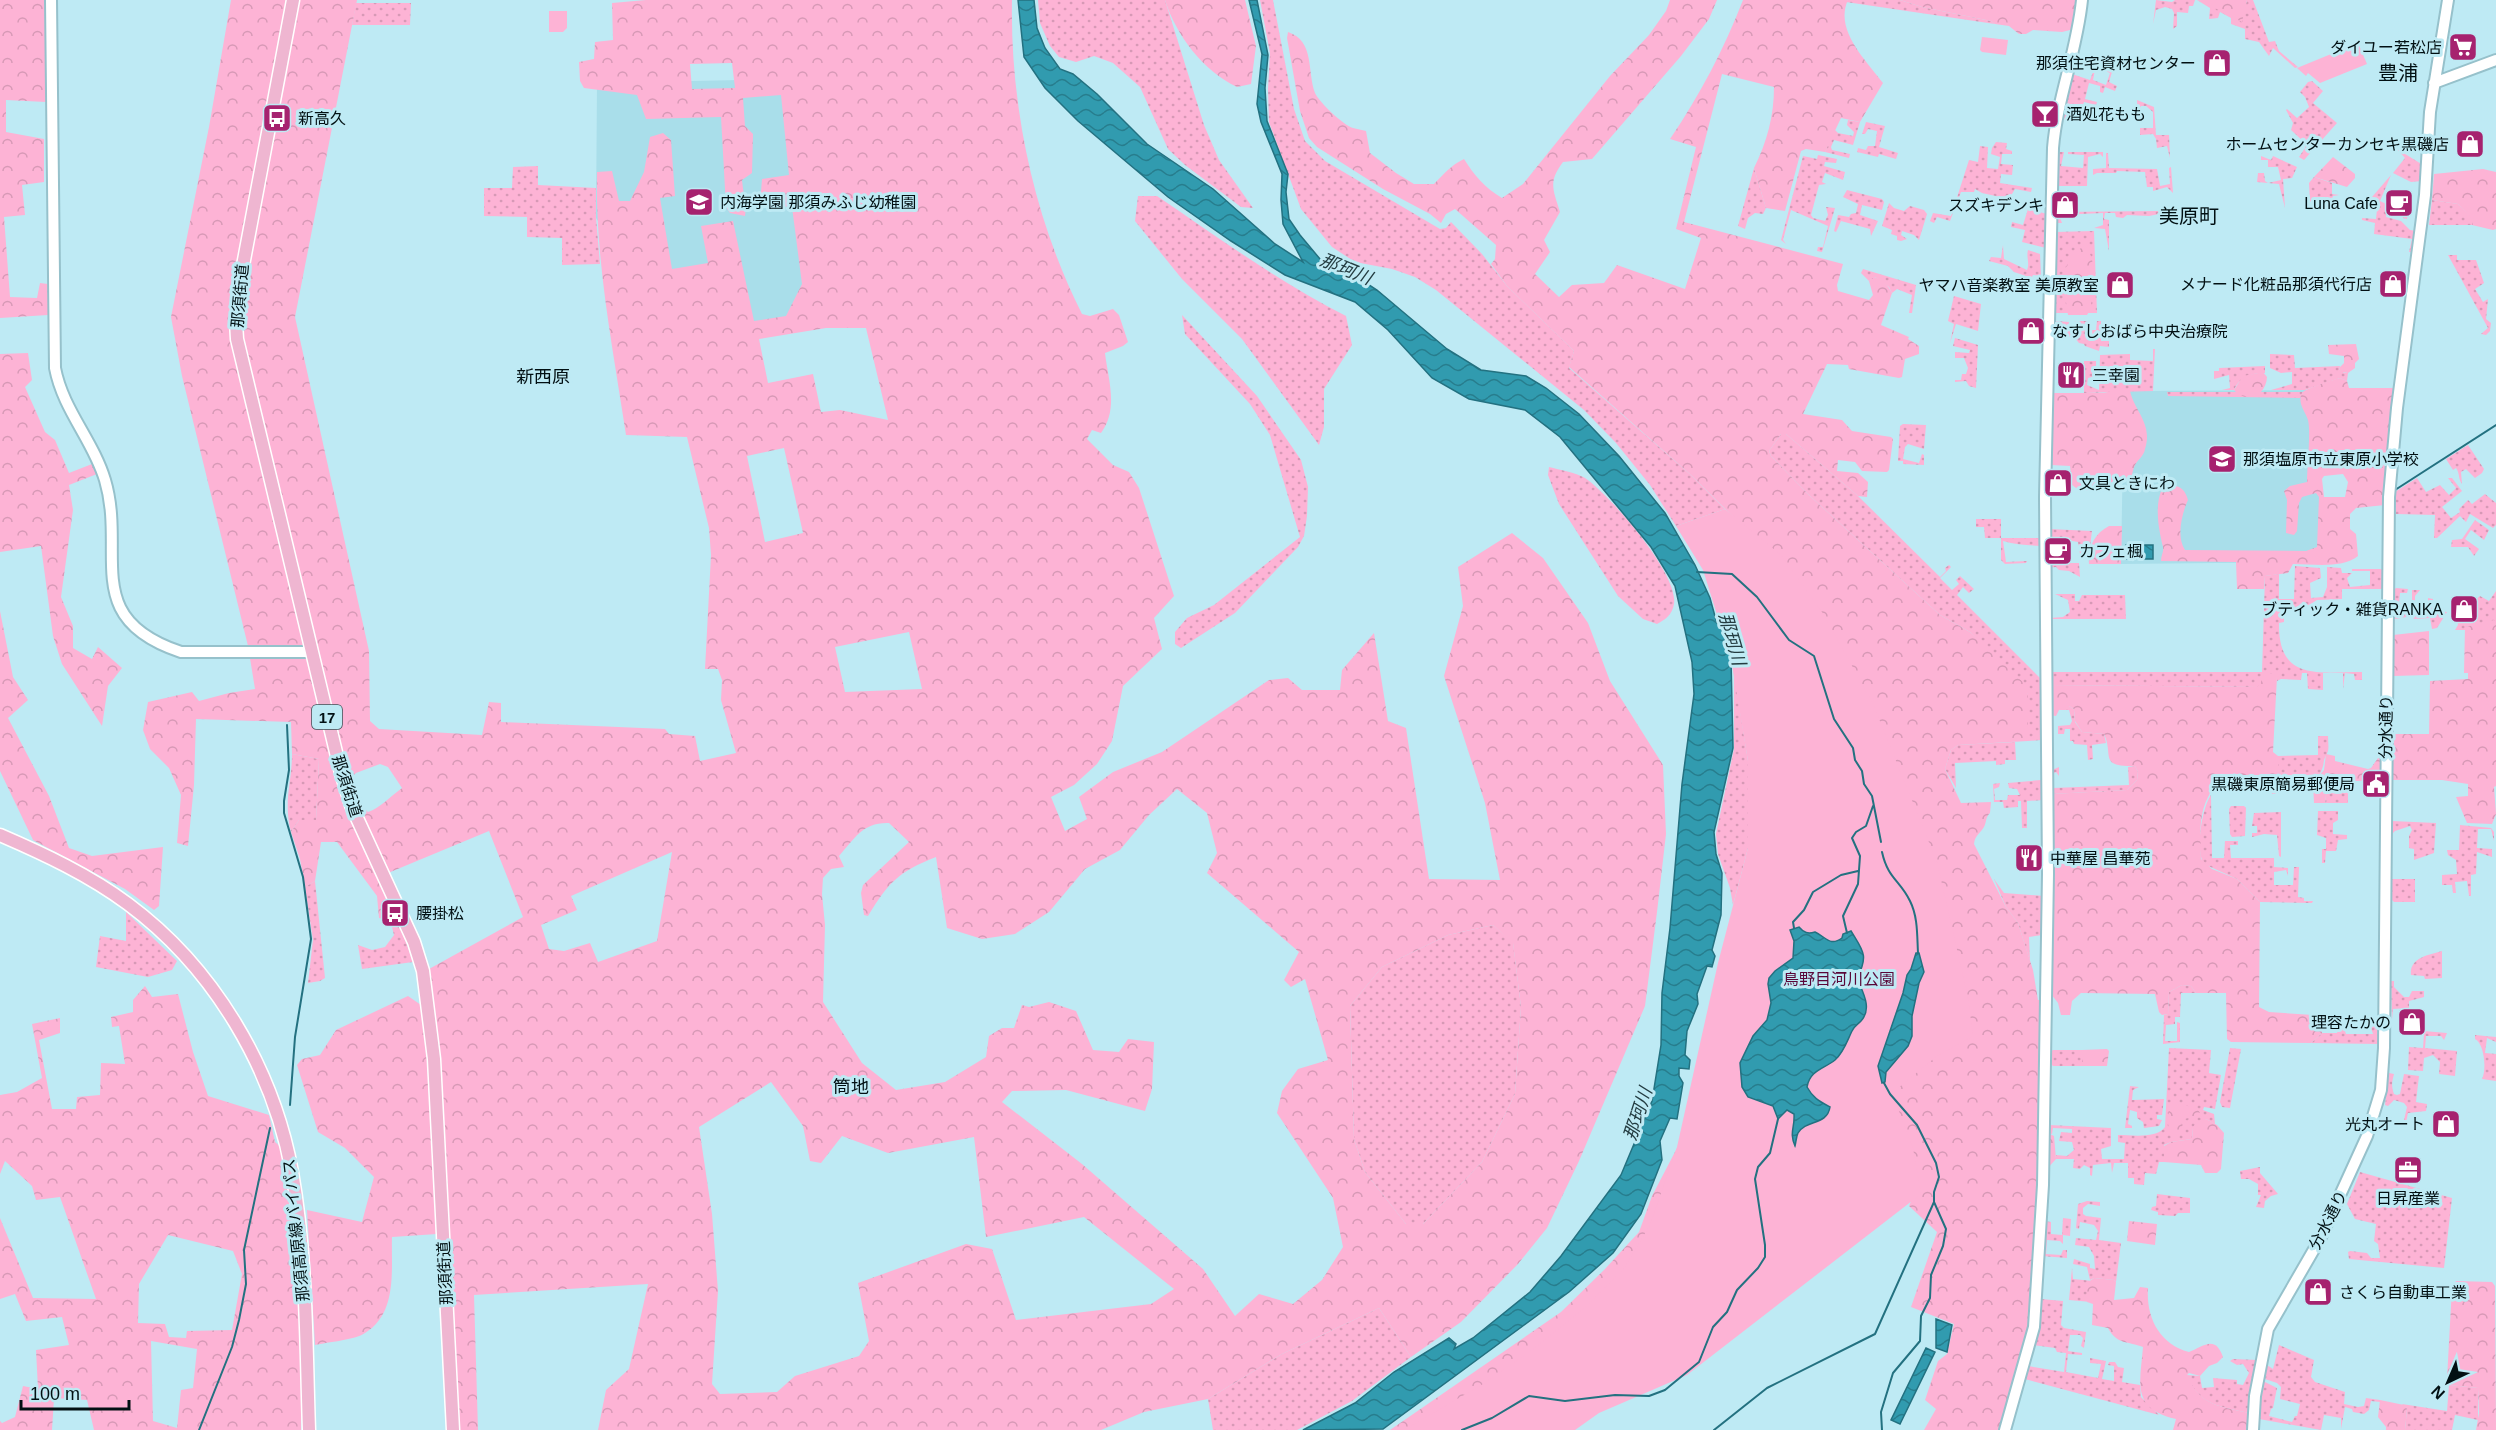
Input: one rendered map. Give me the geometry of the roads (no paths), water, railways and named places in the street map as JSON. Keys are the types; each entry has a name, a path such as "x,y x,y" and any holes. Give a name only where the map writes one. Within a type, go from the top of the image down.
{"main road":[{"name":"那須街道","path":"293,0 247,237 236,322 240,356 345,789 410,934 423,971 435,1082 453,1430"},
{"name":"那須高原線バイパス","path":"0,835 31,848 89,879 150,921 183,952 200,972 249,1047 278,1113 293,1180 305,1302 309,1430"}],"street":[{"path":"51,0 55,368 66,405 94,454 105,480 110,510 111,578 116,597 125,615 138,630 162,645 181,652 312,652"},
{"path":"2005,1430 2031,1338 2038,1274 2047,1018 2044,555 2053,148 2057,114 2077,37 2082,0"},
{"name":"分水通り","path":"2253,1430 2254,1407 2268,1329 2336,1207 2373,1122 2381,1090 2384,1047 2389,497 2397,408 2425,195 2430,112 2448,0"},
{"path":"2434,83 2496,60"}],"water":[{"path":"1018,0 1034,0 1037,28 1045,48 1060,69 1073,74 1097,94 1147,144 1213,189 1275,244 1303,262 1283,224 1282,174 1261,122 1257,104 1262,54 1249,0 1257,0 1268,55 1265,88 1267,121 1288,174 1286,192 1289,219 1300,235 1320,259 1354,275 1377,290 1447,349 1481,370 1526,376 1546,388 1579,414 1619,456 1665,513 1695,565 1710,598 1716,620 1725,636 1731,659 1733,748 1714,832 1716,854 1722,873 1721,915 1712,950 1715,956 1712,967 1707,966 1697,994 1698,1004 1687,1031 1685,1055 1690,1060 1689,1069 1679,1068 1679,1076 1683,1083 1677,1119 1670,1118 1660,1141 1662,1160 1641,1214 1613,1253 1569,1292 1383,1429 1303,1430 1355,1403 1394,1372 1449,1338 1456,1344 1454,1349 1473,1338 1530,1292 1561,1256 1621,1175 1652,1101 1661,1045 1662,993 1682,784 1694,694 1692,662 1675,586 1651,547 1560,437 1525,410 1469,399 1432,378 1388,330 1355,302 1285,275 1231,241 1168,197 1078,121 1045,88 1024,57"},
{"path":"2126,545 2153,545 2153,559 2126,559"},
{"path":"1799,927 1804,932 1815,932 1834,942 1842,938 1843,934 1851,931 1864,958 1857,978 1864,994 1866,1011 1861,1021 1853,1029 1841,1054 1811,1077 1807,1087 1819,1101 1830,1107 1825,1117 1802,1129 1797,1135 1795,1146 1792,1133 1794,1114 1787,1110 1778,1119 1773,1106 1748,1097 1742,1087 1740,1063 1753,1036 1767,1020 1771,1003 1769,978 1793,958 1794,941 1790,930"},
{"path":"1916,953 1919,953 1924,972 1919,983 1912,1016 1912,1036 1908,1046 1886,1072 1885,1082 1882,1083 1878,1066"},
{"path":"1936,1319 1952,1325 1947,1352 1936,1348"},
{"path":"1926,1348 1935,1352 1900,1424 1891,1420"}],"waterway":[{"path":"2395,490 2496,425"},
{"path":"1697,572 1732,574 1757,597 1789,640 1814,656 1834,719 1853,748 1855,760 1862,771 1864,784 1872,796 1881,842"},
{"path":"287,725 289,770 284,813 303,877 311,939 295,1037 290,1105"},
{"path":"1847,933 1843,916 1858,884 1860,856 1852,838 1856,832 1866,826 1873,806"},
{"path":"1882,852 1891,874 1913,907 1917,926 1918,953"},
{"path":"1794,928 1793,922 1804,910 1813,892 1841,875 1858,871"},
{"path":"1882,1430 1881,1412 1893,1373 1920,1341 1921,1316 1930,1298 1931,1275 1943,1246 1946,1229 1934,1202 1934,1192 1939,1177 1936,1163 1917,1125 1890,1094 1884,1083"},
{"path":"1462,1430 1492,1418 1529,1396 1565,1401 1615,1395 1649,1396 1665,1390 1699,1362 1713,1327 1727,1312 1737,1290 1765,1257 1755,1179 1758,1167 1770,1153 1778,1119"},
{"path":"199,1430 232,1347 239,1320 246,1284 244,1250 270,1128"},
{"path":"1714,1430 1767,1388 1875,1334 1934,1202"}],"place":[{"name":"ダイユー若松店","path":"2463,47"},
{"name":"那須住宅資材センター","path":"2217,63"},
{"name":"酒処花もも","path":"2045,114"},
{"name":"新高久","path":"277,118"},
{"name":"ホームセンターカンセキ黒磯店","path":"2470,144"},
{"name":"内海学園 那須みふじ幼稚園","path":"699,202"},
{"name":"Luna Cafe","path":"2399,203"},
{"name":"スズキデンキ","path":"2065,205"},
{"name":"メナード化粧品那須代行店","path":"2393,284"},
{"name":"ヤマハ音楽教室 美原教室","path":"2120,285"},
{"name":"なすしおばら中央治療院","path":"2031,331"},
{"name":"三幸園","path":"2071,375"},
{"name":"那須塩原市立東原小学校","path":"2222,459"},
{"name":"文具ときにわ","path":"2058,483"},
{"name":"カフェ楓","path":"2058,551"},
{"name":"ブティック・雑貨RANKA","path":"2464,609"},
{"name":"黒磯東原簡易郵便局","path":"2376,784"},
{"name":"中華屋 昌華苑","path":"2029,858"},
{"name":"腰掛松","path":"395,913"},
{"name":"理容たかの","path":"2412,1022"},
{"name":"光丸オート","path":"2446,1124"},
{"name":"日昇産業","path":"2408,1170"},
{"name":"さくら自動車工業","path":"2318,1292"}],"district":[{"name":"豊浦","path":"2398,73"},
{"name":"美原町","path":"2189,216"},
{"name":"新西原","path":"543,377"},
{"name":"筒地","path":"851,1087"}],"water label":[{"name":"那珂川","path":"1346,269"},
{"name":"那珂川","path":"1732,639"},
{"name":"那珂川","path":"1638,1114"}],"park label":[{"name":"鳥野目河川公園","path":"1839,979"}]}
